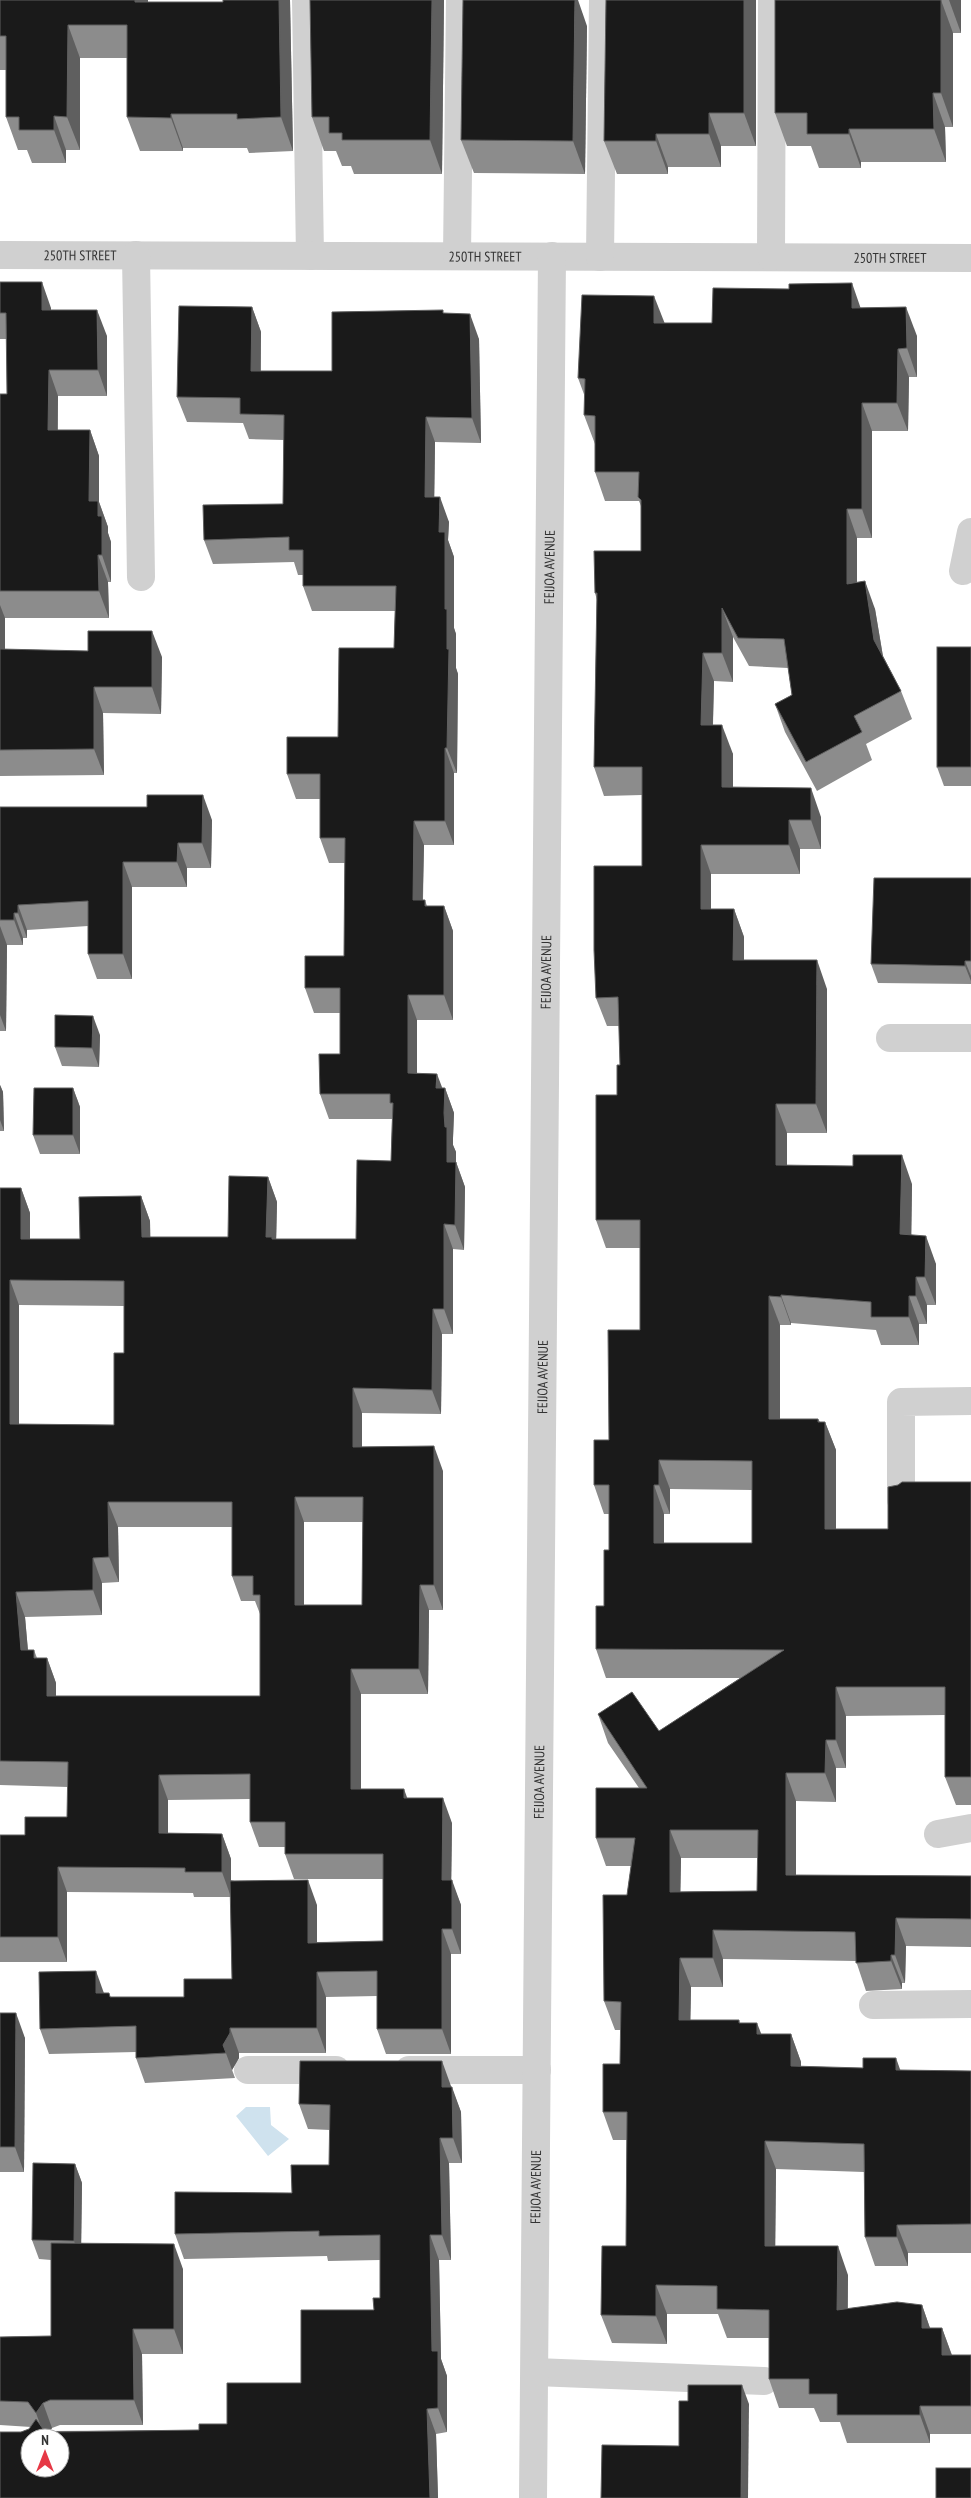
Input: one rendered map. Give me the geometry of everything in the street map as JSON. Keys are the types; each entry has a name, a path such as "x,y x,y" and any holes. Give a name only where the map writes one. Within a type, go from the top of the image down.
{"street":[{"path":"306,0 310,256"},
{"path":"457,256 460,0"},
{"path":"600,257 603,0"},
{"path":"771,257 772,0"},
{"name":"250TH STREET","path":"0,254 971,258"},
{"path":"136,255 141,577"},
{"name":"FEIJOA AVENUE","path":"534,2498 552,256"},
{"path":"963,571 971,532"},
{"path":"890,1038 971,1038"},
{"path":"901,1500 902,1402 971,1400"},
{"path":"938,1834 971,1828"},
{"path":"873,2005 971,2004"},
{"path":"248,2070 358,2070"},
{"path":"388,2070 537,2070"},
{"path":"534,2372 764,2381"}],"water":[{"path":"246,2107 270,2107 271,2125 289,2139 268,2156 236,2116"}],"building":[{"path":"0,0 223,2 223,0 279,0 281,117 237,119 237,114 171,114 171,118 127,117 127,25 68,25 67,117 54,116 54,130 19,130 19,117 6,117 6,36 0,36"},
{"path":"310,0 432,0 430,140 342,140 342,133 329,133 329,117 312,117"},
{"path":"463,0 575,0 573,141 461,140"},
{"path":"606,0 744,0 744,113 709,113 709,134 656,134 656,141 604,141"},
{"path":"775,0 941,0 941,93 933,93 934,129 849,129 849,134 807,134 807,113 775,113"},
{"path":"0,282 42,282 42,310 97,310 98,370 49,370 48,430 90,430 89,501 98,501 98,516 102,516 102,555 98,555 99,591 0,591 0,394 7,394 6,313 0,313"},
{"path":"852,283 852,308 906,307 907,348 898,349 897,403 862,403 862,509 847,509 847,584 865,581 874,640 901,691 854,716 862,732 806,762 775,704 792,695 784,639 738,638 722,608 722,653 703,653 701,725 722,725 722,787 811,788 811,820 789,820 789,845 701,845 701,909 734,909 733,960 817,960 816,1104 776,1104 776,1165 853,1166 853,1155 902,1155 900,1234 926,1236 925,1277 916,1277 916,1296 909,1296 909,1317 871,1317 871,1302 781,1295 781,1297 769,1296 769,1419 818,1419 818,1422 825,1422 825,1529 888,1529 888,1487 902,1482 971,1482 971,1777 945,1777 945,1687 836,1687 836,1740 826,1740 825,1773 786,1773 786,1875 971,1876 971,1919 896,1918 895,1955 891,1955 891,1961 856,1963 855,1932 713,1930 713,1958 680,1958 679,2020 739,2020 739,2023 757,2023 757,2034 791,2034 791,2066 863,2068 863,2058 896,2058 896,2070 971,2071 971,2224 897,2225 897,2237 865,2237 864,2144 765,2141 765,2246 838,2246 837,2310 897,2302 922,2305 922,2328 942,2328 942,2355 971,2355 971,2406 920,2406 920,2415 837,2415 837,2394 809,2394 809,2379 769,2379 769,2310 717,2309 717,2286 656,2285 656,2316 601,2315 602,2246 626,2246 627,2112 603,2112 603,2064 620,2064 621,2002 604,2001 603,1895 627,1895 635,1838 596,1838 596,1788 647,1788 598,1714 632,1692 659,1731 784,1650 596,1649 596,1606 604,1606 604,1550 609,1550 609,1485 594,1485 594,1440 609,1440 608,1330 640,1330 640,1220 596,1220 596,1095 617,1095 617,1065 620,1065 618,997 596,998 594,866 642,866 642,767 594,767 597,593 595,593 594,551 641,551 641,500 638,497 639,472 595,472 595,416 584,415 585,379 578,378 582,295 654,296 654,323 712,323 713,288 789,289 789,284","holes":["659,1460 752,1461 752,1543 654,1543 654,1485 659,1485","670,1830 758,1830 757,1891 670,1892"]},
{"path":"179,306 252,307 251,371 332,371 332,312 443,310 443,313 470,314 472,418 426,417 425,497 440,497 439,532 445,532 445,609 447,609 447,649 449,649 447,748 445,748 445,821 414,821 413,900 425,900 425,906 444,906 444,995 408,995 408,1073 437,1074 436,1088 445,1088 444,1113 445,1127 447,1127 447,1162 456,1162 455,1225 444,1224 444,1309 433,1309 432,1390 353,1388 353,1447 434,1446 434,1585 420,1585 419,1669 351,1669 351,1789 404,1789 404,1798 443,1798 442,1880 452,1880 452,1929 442,1929 442,2029 377,2029 377,1971 317,1972 317,2028 230,2028 230,2033 223,2045 226,2053 136,2058 136,2026 40,2029 39,1972 96,1971 96,1993 109,1993 110,1997 184,1997 184,1979 232,1979 230,1881 308,1880 308,1943 383,1941 383,1854 285,1854 285,1822 250,1822 250,1774 159,1775 159,1833 222,1834 222,1872 185,1872 185,1868 58,1867 58,1937 0,1937 0,1835 25,1835 25,1817 67,1817 68,1762 0,1761 0,1188 21,1188 21,1239 80,1239 79,1197 141,1196 142,1237 228,1237 229,1176 268,1177 266,1237 272,1237 272,1239 356,1239 357,1160 391,1161 393,1103 390,1103 390,1094 320,1094 319,1054 340,1054 340,988 305,988 305,956 344,956 345,838 320,838 320,774 287,774 287,737 338,737 339,648 394,648 396,586 303,586 303,550 289,550 289,537 204,540 203,505 283,504 284,415 240,414 240,398 177,397","holes":["10,1280 124,1281 124,1353 114,1353 114,1425 10,1424","295,1497 363,1497 362,1605 295,1605","108,1502 232,1502 232,1576 253,1576 253,1595 260,1595 260,1696 47,1696 47,1658 34,1658 34,1650 21,1650 16,1592 93,1590 93,1558 109,1557"]},
{"path":"88,631 152,631 152,687 94,687 94,749 0,750 0,649 88,651"},
{"path":"937,647 971,647 971,767 937,767"},
{"path":"147,795 203,795 202,843 178,843 177,862 123,862 123,954 88,954 88,901 18,905 18,913 14,913 14,920 0,920 0,807 147,807"},
{"path":"874,878 971,878 971,961 965,961 965,966 871,964"},
{"path":"55,1015 93,1016 92,1048 55,1047"},
{"path":"34,1088 73,1088 73,1135 33,1135"},
{"path":"0,2013 16,2013 15,2147 0,2147"},
{"path":"300,2061 442,2061 442,2087 452,2087 453,2138 440,2138 442,2235 430,2235 432,2351 438,2351 438,2408 427,2409 430,2498 0,2498 0,2432 20,2432 20,2478 70,2478 70,2432 199,2430 199,2424 227,2424 227,2383 301,2383 301,2310 374,2310 373,2298 380,2298 380,2235 319,2236 319,2231 175,2234 175,2192 292,2193 291,2165 329,2165 330,2105 299,2104"},
{"path":"33,2163 75,2164 74,2241 32,2240"},
{"path":"51,2243 174,2244 174,2329 133,2329 134,2400 50,2400 43,2403 36,2413 28,2402 0,2401 0,2337 51,2336"},
{"path":"688,2385 742,2385 741,2498 601,2498 602,2445 679,2446 679,2401 688,2401"},
{"path":"36,2419 42,2428 30,2428"},
{"path":"936,2468 971,2468 971,2498 936,2498"}]}
